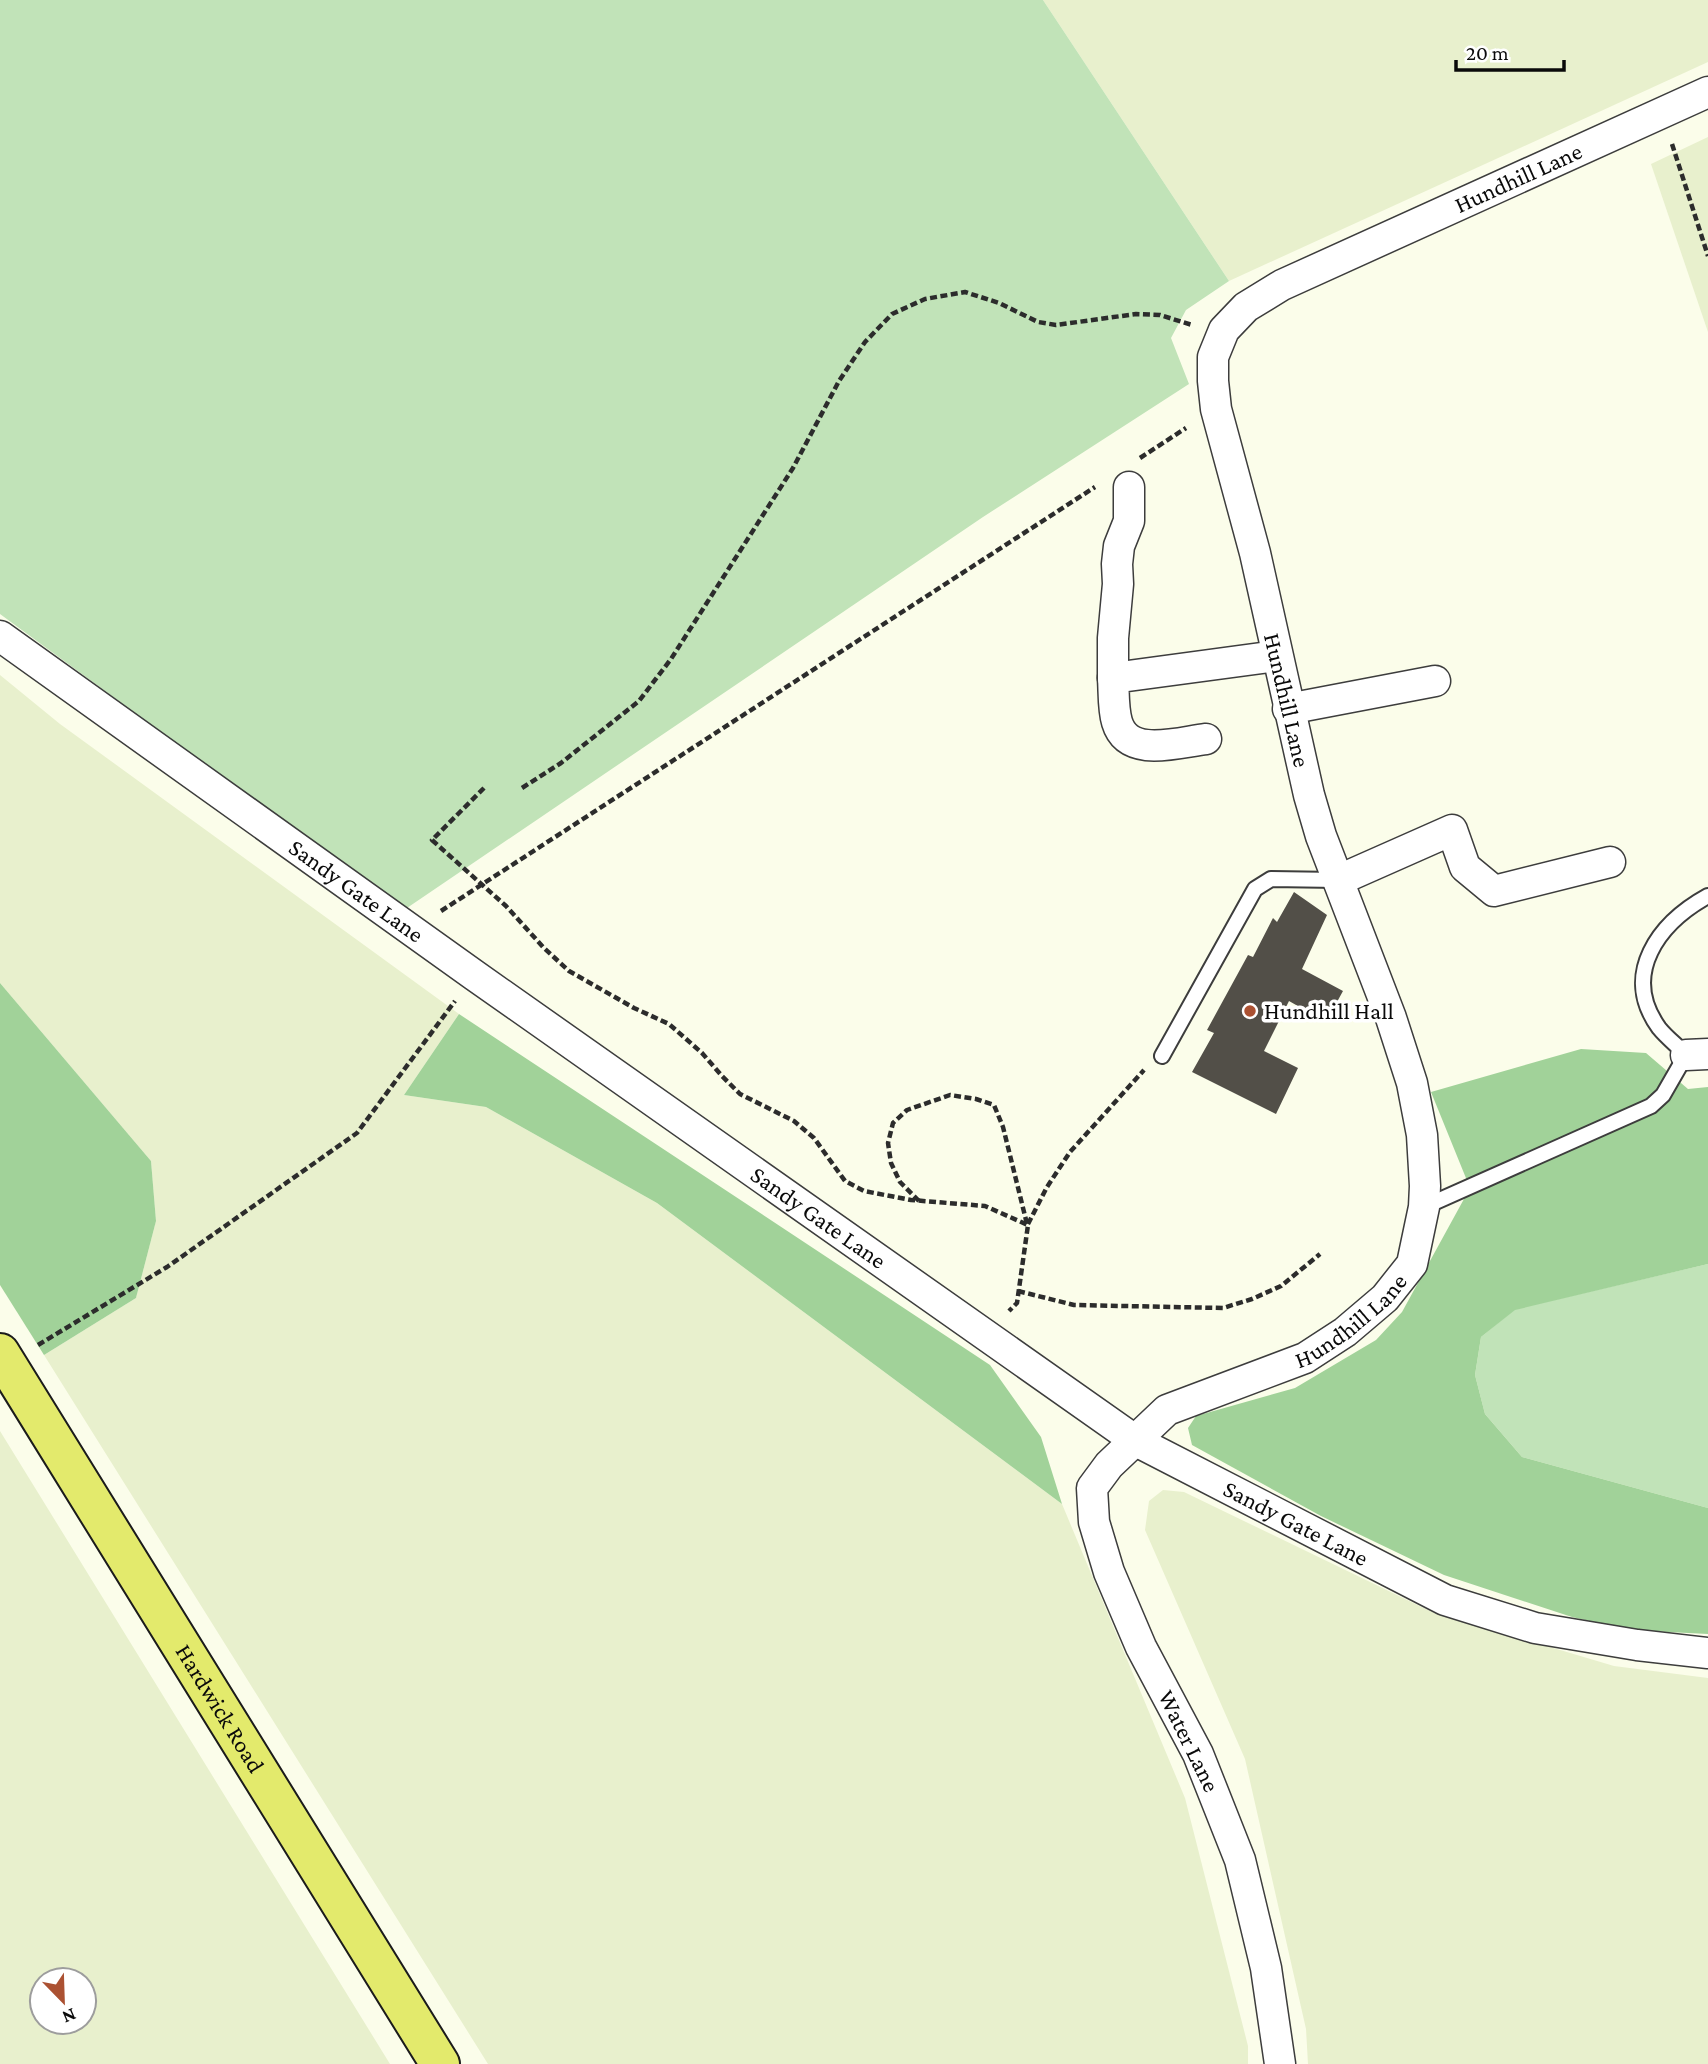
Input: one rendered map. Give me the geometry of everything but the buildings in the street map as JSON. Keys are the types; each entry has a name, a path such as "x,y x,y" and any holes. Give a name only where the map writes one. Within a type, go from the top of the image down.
{"main road":[{"name":"Hardwick Road","path":"3,1358 440,2064"}],"street":[{"name":"Hundhill Lane","path":"1136,1441 1167,1410 1305,1357 1345,1332 1385,1298 1412,1264 1425,1186 1422,1135 1412,1083 1391,1018 1312,806 1288,709 1255,552 1216,408 1213,357 1224,330 1246,307 1282,285 1708,92"},
{"path":"1132,474 1129,520 1119,546 1117,564 1113,638 1117,724 1130,740 1147,747 1206,739"},
{"name":"Sandy Gate Lane","path":"0,636 474,975 1136,1441 1445,1600 1535,1628 1708,1653"},
{"path":"1114,678 1277,656"},
{"path":"1288,709 1436,681"},
{"path":"1339,880 1452,830 1465,867 1494,891 1610,862"},
{"name":"Water Lane","path":"1136,1441 1109,1465 1092,1488 1094,1522 1109,1573 1141,1647 1198,1754 1240,1860 1266,1968 1280,2064"}],"lane":[{"path":"1162,1056 1255,889 1271,879 1339,880"},
{"path":"1423,1207 1651,1106 1663,1095 1697,1055 1659,1028 1645,999 1643,974 1649,952 1667,926 1708,896"}],"path":[{"path":"1661,113 1708,256"},
{"path":"522,788 571,756 639,701 647,691 687,636 793,468 839,381 866,342 892,314 925,299 965,292 999,303 1038,322 1056,325 1136,314 1160,315 1224,330"},
{"path":"1132,474 1216,408"},
{"path":"411,930 1099,484"},
{"path":"484,789 432,840 482,884 569,971 669,1024 702,1053 740,1094 794,1121 814,1138 845,1181 864,1191 919,1201 985,1206 1028,1225"},
{"path":"3,1358 167,1267 357,1133 474,975"},
{"path":"987,1337 1017,1303 1028,1225 1047,1187 1070,1152 1136,1077 1162,1056"},
{"path":"919,1201 900,1182 891,1163 887,1143 893,1123 907,1110 950,1095 976,1098 994,1105 1003,1128 1028,1225"},
{"path":"1018,1291 1074,1305 1223,1308 1281,1286 1320,1254"}],"green space":[{"path":"0,0 1043,0 1229,281 1186,310 1171,338 1189,384 983,517 404,910 0,614"},
{"path":"1043,0 1708,0 1708,62 1229,281"},
{"path":"1708,137 1708,332 1651,164"},
{"path":"0,675 60,724 459,1014 404,1095 486,1107 657,1203 1062,1504 1185,1798 1248,2046 1248,2064 488,2064 44,1355 136,1298 156,1221 151,1161 0,983"},
{"path":"0,983 151,1161 156,1221 136,1298 44,1355 0,1285"},
{"path":"459,1014 990,1365 1041,1437 1062,1504 657,1203 486,1107 404,1095"},
{"path":"1581,1049 1646,1053 1688,1089 1708,1087 1708,1264 1515,1310 1481,1337 1475,1375 1485,1414 1522,1457 1708,1508 1708,1634 1629,1630 1572,1617 1444,1575 1321,1516 1192,1445 1188,1428 1196,1416 1295,1388 1376,1340 1402,1312 1470,1188 1431,1092"},
{"path":"1708,1264 1708,1508 1522,1457 1485,1414 1475,1375 1481,1337 1515,1309"},
{"path":"0,1431 390,2064 0,2064"},
{"path":"1163,1490 1184,1492 1432,1612 1614,1666 1708,1678 1708,2064 1308,2064 1306,2029 1245,1759 1145,1530 1149,1501"}],"place":[{"name":"Hundhill Hall","path":"1250,1011"}]}
